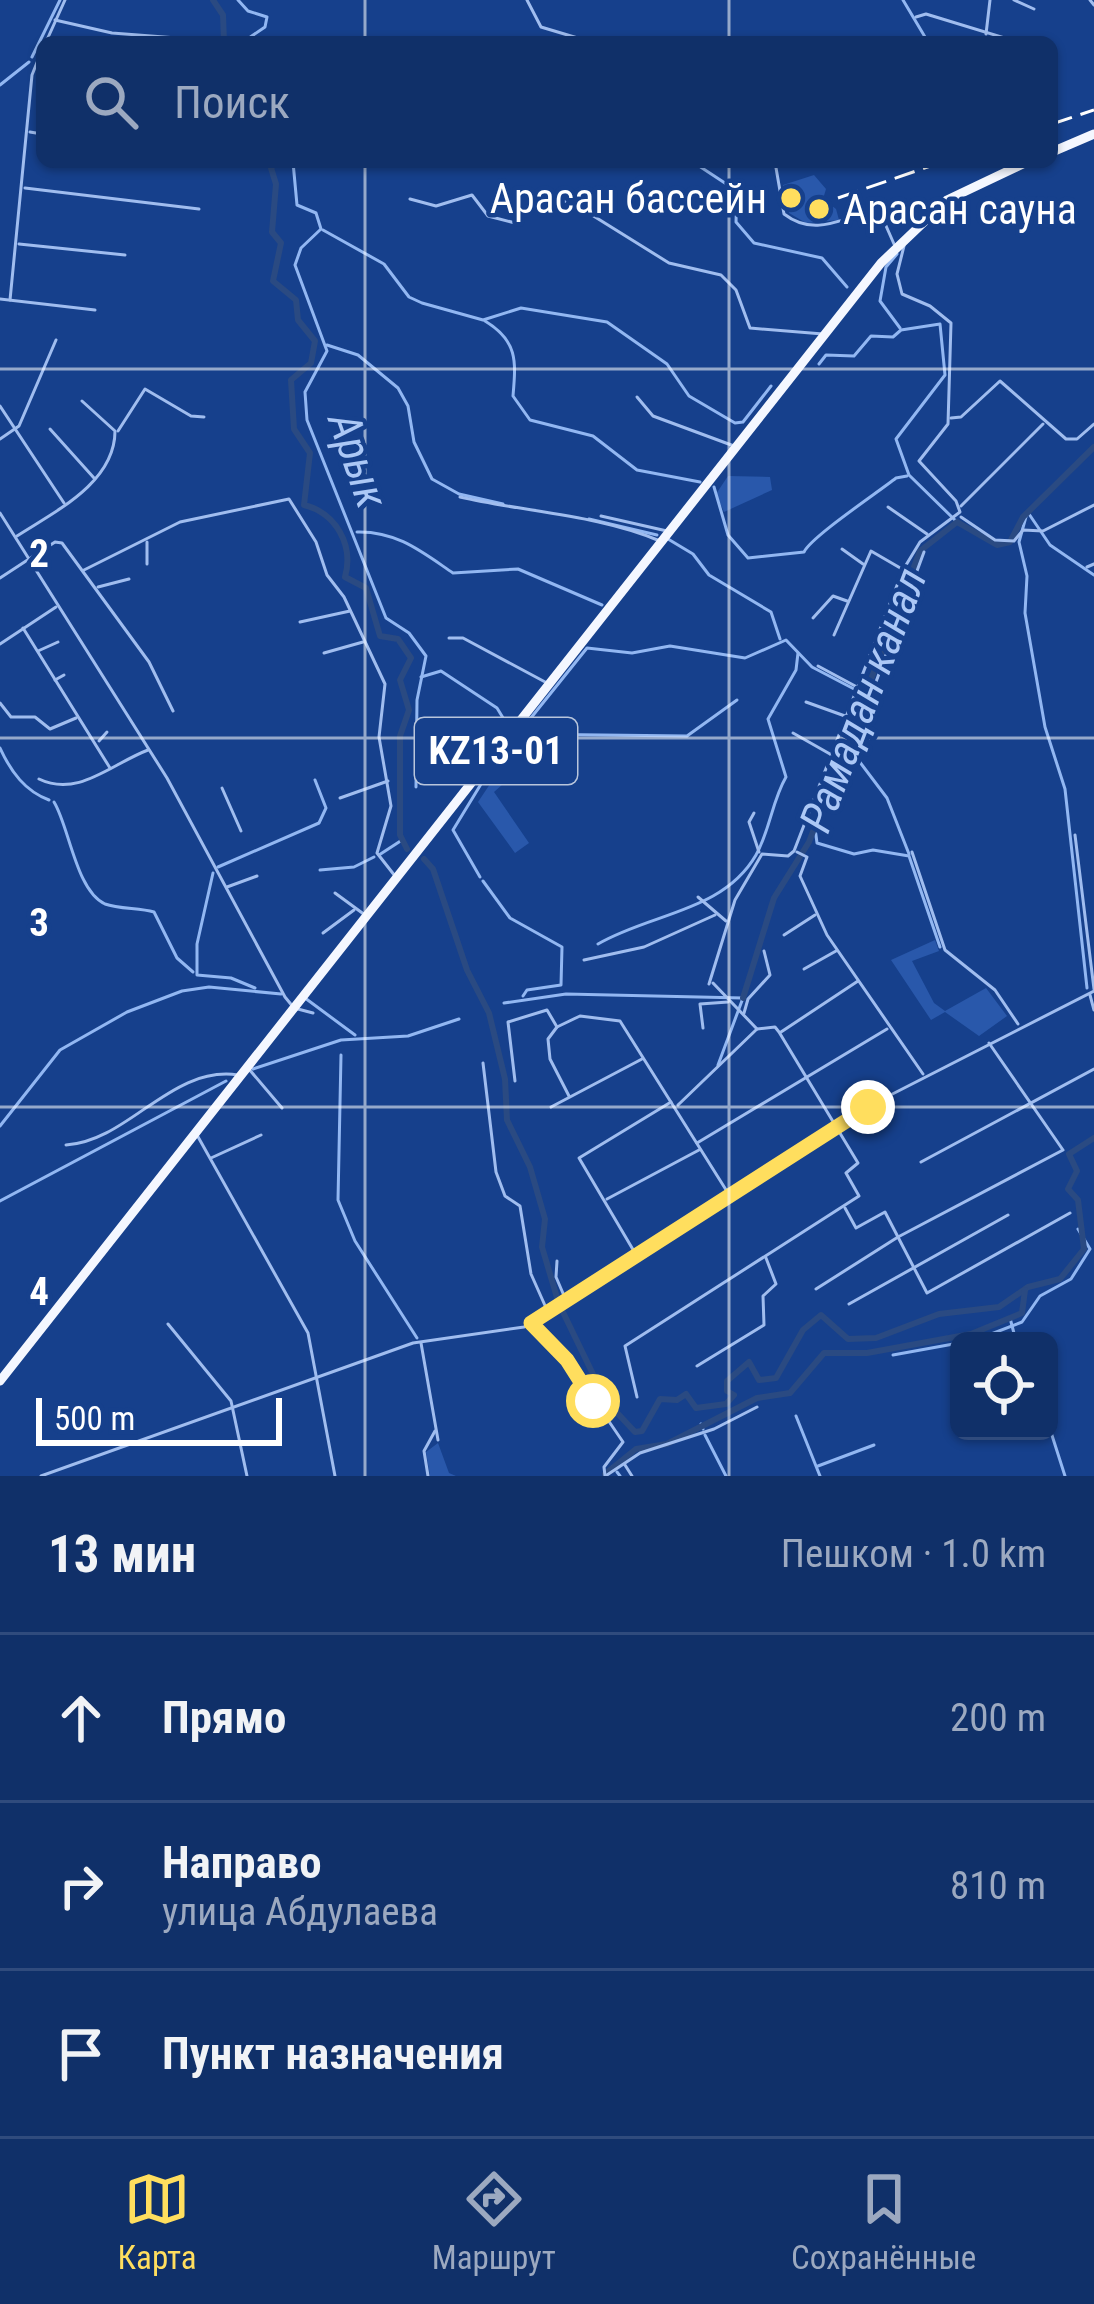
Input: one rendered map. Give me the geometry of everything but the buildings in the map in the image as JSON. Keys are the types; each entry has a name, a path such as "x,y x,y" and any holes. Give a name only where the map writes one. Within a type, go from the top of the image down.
{"highway":[{"path":"1058,149 1094,134"},
{"name":"KZ13-01","path":"0,1381 196,1133 250,1073 294,1008 895,246 947,200 1014,168"}],"street":[{"path":"48,36 65,0"},
{"path":"527,0 541,27 571,36"},
{"path":"986,34 990,0"},
{"path":"1014,0 1034,9"},
{"path":"916,17 926,14 994,36"},
{"path":"55,20 151,36"},
{"path":"10,300 36,65"},
{"path":"32,75 36,76"},
{"path":"28,131 36,133"},
{"path":"776,168 784,214 799,225 832,225 873,211 883,219 895,246"},
{"path":"23,188 200,209"},
{"path":"410,199 436,206 474,196 488,216 518,224 532,198 571,202 669,263 724,276 736,290 751,329 825,334"},
{"path":"906,236 897,274 902,294 931,305 951,323 950,417 919,461 959,507 959,515"},
{"path":"17,244 125,255"},
{"path":"0,299 95,310"},
{"path":"0,439 14,433 34,400 56,340"},
{"path":"950,417 961,417 1000,381 1072,440 1094,424"},
{"path":"15,537 95,479 115,448 116,433 145,389 191,416 205,417"},
{"path":"637,397 652,416 736,447"},
{"path":"82,401 116,433"},
{"path":"0,406 64,503"},
{"path":"959,507 1045,421"},
{"path":"50,429 95,479"},
{"path":"460,497 665,537"},
{"path":"84,570 193,518 289,499 350,611 386,691 379,737 391,812 377,853 397,877"},
{"path":"959,515 995,539 1014,541 1023,530 1043,531 1094,505"},
{"path":"888,507 928,536"},
{"path":"0,513 149,750 294,1008 313,1013"},
{"path":"754,813 750,826 757,835 755,848 762,854 788,856 794,851 903,570 928,536 959,515"},
{"path":"601,516 665,537"},
{"path":"147,541 147,565"},
{"path":"0,578 60,542 149,662 173,711"},
{"path":"842,548 864,565"},
{"path":"834,635 874,550 903,570"},
{"path":"818,666 858,691 873,691 924,552"},
{"path":"1088,567 1094,564"},
{"path":"97,587 120,586 129,579"},
{"path":"812,618 833,596 848,602"},
{"path":"0,644 58,606"},
{"path":"300,622 350,611"},
{"path":"23,628 110,768"},
{"path":"449,638 464,638 549,684"},
{"path":"37,652 58,641"},
{"path":"324,652 364,641"},
{"path":"53,681 64,675"},
{"path":"806,702 847,717"},
{"path":"0,703 11,717 35,717 50,729 78,717"},
{"path":"98,742 107,732"},
{"path":"793,733 831,755"},
{"path":"39,779 60,788 149,750"},
{"path":"340,798 388,781"},
{"path":"222,788 241,831"},
{"path":"1075,835 1094,1010"},
{"path":"794,851 807,857 800,876 817,914 924,1076"},
{"path":"912,852 945,950 995,990 1019,1025"},
{"path":"762,854 728,922 709,983 724,990 757,1029 779,1032 860,980"},
{"path":"226,887 256,876"},
{"path":"335,893 367,915"},
{"path":"698,897 728,922"},
{"path":"323,933 354,910"},
{"path":"784,935 817,914"},
{"path":"584,960 644,947 715,915"},
{"path":"804,969 838,950"},
{"path":"743,1015 748,999 770,976 764,951"},
{"path":"41,1476 421,1341 531,1323 835,1128 987,1041 1093,992"},
{"path":"703,1028 700,1004 730,1002"},
{"path":"515,1081 510,1018 547,1010 557,1027"},
{"path":"568,1096 550,1059 548,1039 557,1027 580,1016 616,1017 729,1194"},
{"path":"606,1199 889,1028"},
{"path":"636,1254 579,1158 675,1104 757,1029"},
{"path":"637,1397 626,1346 859,1196 846,1173 858,1162 779,1032"},
{"path":"816,1289 898,1237 1063,1150 987,1041"},
{"path":"551,1107 644,1058"},
{"path":"483,1063 496,1172 505,1196 520,1206 531,1274 547,1312"},
{"path":"921,1162 1094,1070"},
{"path":"66,1145 98,1136 196,1078 250,1073 283,1108"},
{"path":"196,1133 312,1344 334,1476"},
{"path":"209,1159 261,1135"},
{"path":"844,1207 856,1228 885,1213 927,1293 1070,1214"},
{"path":"849,1304 1008,1215"},
{"path":"697,1366 764,1324 763,1296 776,1284 765,1256"},
{"path":"557,1261 556,1277 566,1300"},
{"path":"531,1323 567,1360 623,1442 604,1467 605,1476 757,1406"},
{"path":"168,1324 234,1407 247,1476"},
{"path":"421,1341 438,1440"},
{"path":"428,1476 424,1451 436,1430"},
{"path":"624,1464 632,1476"}],"shaded area":[{"name":"Арасан сауна","path":"814,175 826,189 823,199 836,209 839,220 806,223 789,213 783,185"},
{"path":"728,476 770,477 772,490 724,512 716,494"},
{"path":"496,775 503,784 494,792 529,843 515,853 478,802"},
{"path":"935,940 939,951 912,961 934,1003 945,1011 986,988 1007,1016 979,1036 945,1012 931,1020 891,960"},
{"path":"438,1443 449,1473 456,1476 430,1476 426,1452"}],"waterway":[{"path":"42,36 60,0"},
{"path":"213,0 223,15 224,36"},
{"name":"Арык","path":"238,0 248,11 267,17 265,27 252,36"},
{"path":"903,0 924,36"},
{"path":"32,57 36,49"},
{"path":"0,85 29,62"},
{"path":"271,168 276,184 272,232 281,243 273,281 296,300 298,320 315,341 311,363 291,380 294,429 310,453 304,505 325,515 340,532 347,553 345,577 366,588 380,636 398,639 411,658 400,680 409,710 400,736 400,835 407,849"},
{"name":"Арык","path":"294,168 297,205 316,213 321,229 301,248 295,265 327,351 305,392 307,420 386,618 409,633 426,656 417,700 416,787"},
{"path":"702,168 737,191 736,222 754,243 822,258 847,287"},
{"path":"323,230 384,264 409,297 422,303 483,320 521,308 607,322 667,364 689,396 735,423 743,422 771,386"},
{"path":"897,254 886,267 880,301 900,328"},
{"path":"485,321 509,344 514,362 513,396 530,420 593,436 637,470 700,482"},
{"path":"819,364 826,355 854,356 871,336 893,337 901,330 940,324 945,375 896,439 909,475 957,522"},
{"path":"327,345 358,355 398,388 408,406 414,442 432,479 459,494 503,504"},
{"name":"Рамадан канал","path":"743,998 774,898 809,842 920,551 957,522 997,545 1010,542 1023,517 1094,447"},
{"path":"714,487 728,535 748,558 804,552 896,478 907,476"},
{"path":"1027,513 1019,542 1027,576 1025,613 1045,727 1065,789 1087,988"},
{"path":"1029,514 1050,545 1094,575"},
{"path":"589,519 657,535"},
{"path":"357,532 397,539 453,573 518,569 602,605"},
{"path":"668,539 693,554 709,575 771,612 780,639"},
{"path":"518,734 587,648 632,653 670,646 745,658 786,640 812,667 856,690 871,685"},
{"path":"598,944 725,889 756,855 786,777 768,719 796,670 798,653"},
{"path":"421,677 441,671 497,708 508,726"},
{"path":"517,734 687,736 737,700"},
{"path":"0,748 20,780 49,800"},
{"path":"856,757 887,798 909,854"},
{"path":"480,877 453,830 489,771"},
{"path":"218,867 319,823 326,808 315,780"},
{"path":"54,802 80,872 95,897 111,906 154,912 177,958 193,972"},
{"path":"815,828 817,843 854,854 873,850 909,856 940,947"},
{"path":"379,855 402,840"},
{"path":"320,870 354,867 374,857"},
{"path":"424,859 433,869 467,970 489,1013 505,1079 507,1120 530,1167 545,1219 542,1247 558,1301"},
{"path":"213,873 197,944 197,975 231,978 255,988"},
{"path":"483,881 510,918 562,947 561,985 527,990 523,996"},
{"path":"0,1126 60,1050 127,1012 182,991 209,987 281,994"},
{"path":"504,1003 566,994 743,998 718,1065"},
{"path":"305,998 355,1035"},
{"path":"253,1069 341,1040 408,1036 459,1019"},
{"path":"341,1055 338,1200 355,1241 417,1338"},
{"path":"0,1201 226,1081"},
{"path":"560,1306 606,1401 635,1432 642,1431 660,1399 677,1400 686,1394 696,1408 726,1404 734,1395 727,1391 727,1381 749,1362 759,1380 776,1378 803,1330 821,1315 848,1339 876,1338 939,1314 999,1307 1028,1287 1060,1279 1084,1249 1078,1200 1068,1189 1077,1171 1069,1154 1094,1138"},
{"path":"996,1332 1022,1322 1040,1296 1071,1279 1090,1249 1078,1229"},
{"path":"605,1474 636,1449 667,1444 757,1398 790,1393 824,1353 867,1353 971,1334 1022,1313 1025,1290"},
{"path":"1010,1318 1014,1332"},
{"path":"893,1355 950,1345"},
{"path":"796,1416 820,1476"},
{"path":"701,1424 703,1429"},
{"path":"705,1435 726,1476"},
{"path":"1053,1440 1065,1476"},
{"path":"818,1466 874,1445"},
{"path":"617,1472 620,1476"}],"railway":[{"path":"1058,122 1094,110"},
{"path":"838,198 925,168"}],"place":[{"name":"Арасан бассейн","path":"791,198"},
{"name":"Арасан сауна","path":"819,209"}],"route":[{"path":"593,1401 567,1360 531,1323 868,1107"}]}
